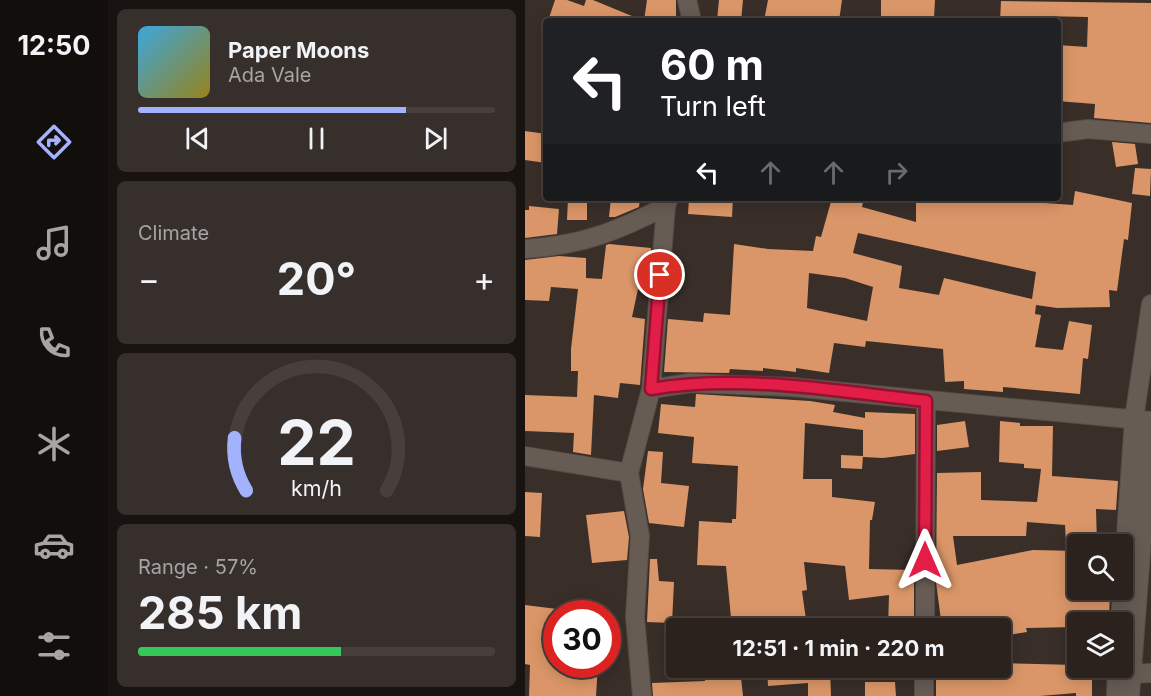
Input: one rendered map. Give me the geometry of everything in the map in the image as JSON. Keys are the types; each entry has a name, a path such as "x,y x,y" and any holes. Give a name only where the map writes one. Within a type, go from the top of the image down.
{"street":[{"path":"687,0 691,18"},
{"path":"1061,132 1088,129 1151,134"},
{"path":"525,249 559,246 619,231 667,202"},
{"path":"642,696 635,617 640,536 629,473 651,389 667,202"},
{"path":"1129,612 1145,421 1151,304"},
{"path":"651,389 690,383 738,383 926,401 1103,414 1145,421"},
{"path":"925,618 926,401"},
{"path":"1121,612 1145,421"},
{"path":"525,456 629,473"},
{"path":"1133,672 1151,673"},
{"path":"924,678 924,696"},
{"path":"1116,696 1122,678"},
{"path":"1126,678 1130,696"}],"building":[{"path":"555,0 567,0 584,6 586,0 593,0 637,18 549,18"},
{"path":"647,0 676,0 676,18 644,18"},
{"path":"719,0 743,0 741,18 717,18"},
{"path":"768,0 842,0 839,18 765,18"},
{"path":"881,0 935,0 934,18 881,16"},
{"path":"1001,1 1151,3 1151,123 1094,118 1095,104 1061,101 1061,45 1087,47 1088,17 1000,18"},
{"path":"525,131 543,134 543,163 525,160"},
{"path":"1112,142 1135,144 1138,164 1116,167"},
{"path":"1135,168 1151,169 1150,196 1132,194"},
{"path":"1075,191 1132,203 1128,240 1124,239 1117,291 1109,290 1110,307 1057,308 1036,305 1035,314 1041,315 1035,347 1063,350 1069,321 1092,325 1088,359 1083,358 1080,394 1003,387 1003,392 964,389 964,381 945,382 943,349 866,341 865,347 834,343 829,373 796,368 796,372 763,368 763,371 730,369 729,373 664,372 668,319 703,322 704,313 730,315 734,244 768,249 813,251 816,236 821,237 831,201 859,201 863,202 862,207 916,222 916,201 1016,201 1073,205","holes":["858,233 1036,272 1032,299 944,278 939,295 899,288 902,266 853,253","809,273 845,278 873,287 867,321 807,308"]},
{"path":"568,201 587,201 587,220 567,220"},
{"path":"611,201 640,201 639,207 615,217 609,217"},
{"path":"689,201 733,201 732,217 688,214"},
{"path":"529,206 559,209 557,234 525,238 525,210 529,210"},
{"path":"606,245 651,248 648,290 638,289 632,317 645,319 640,385 620,383 618,398 594,395 591,455 573,452 574,433 525,431 525,395 577,397 578,371 571,371 571,349 578,289 551,287 549,301 525,300 525,260 559,256 586,258 586,278 602,279"},
{"path":"696,394 810,401 835,405 833,412 865,418 865,412 915,414 915,454 883,458 863,457 863,430 805,423 803,479 832,479 832,497 875,502 872,520 870,520 869,569 914,570 914,618 888,618 889,595 849,600 845,566 804,562 807,590 802,591 806,618 731,618 726,566 697,565 699,521 732,523 732,519 736,519 738,466 692,463 694,437 658,433 661,404 695,407"},
{"path":"965,421 969,447 937,451 937,425"},
{"path":"1000,421 1020,423 1020,426 1053,426 1052,476 1118,481 1116,510 1096,509 1097,534 1067,534 1067,544 1065,525 1027,522 1026,536 953,536 957,565 1033,550 1067,551 1067,600 1110,600 1109,612 1067,612 1067,627 1026,628 1027,632 1011,634 1011,618 941,618 936,582 937,473 981,472 981,500 1037,502 1041,469 1024,468 1024,464 999,462"},
{"path":"648,451 663,452 661,483 689,486 684,527 649,523 643,489"},
{"path":"841,455 863,456 862,469 841,468"},
{"path":"525,492 542,493 540,537 525,536"},
{"path":"624,511 629,537 627,560 592,563 586,515"},
{"path":"650,559 657,559 659,581 674,582 672,618 666,618 666,623 647,622"},
{"path":"525,605 543,607 543,678 597,678 596,696 529,696 530,665 525,664"},
{"path":"1011,663 1067,665 1067,678 1092,678 1092,696 1076,696 1076,693 1040,696 936,696 936,678 1011,678"},
{"path":"705,678 741,678 743,696 653,696 652,683 705,681"},
{"path":"768,678 830,678 831,696 808,696 808,683 768,686"},
{"path":"865,682 895,682 896,696 865,696"}],"route":[{"path":"660,275 651,389 690,383 738,383 926,401 925,560"}]}
